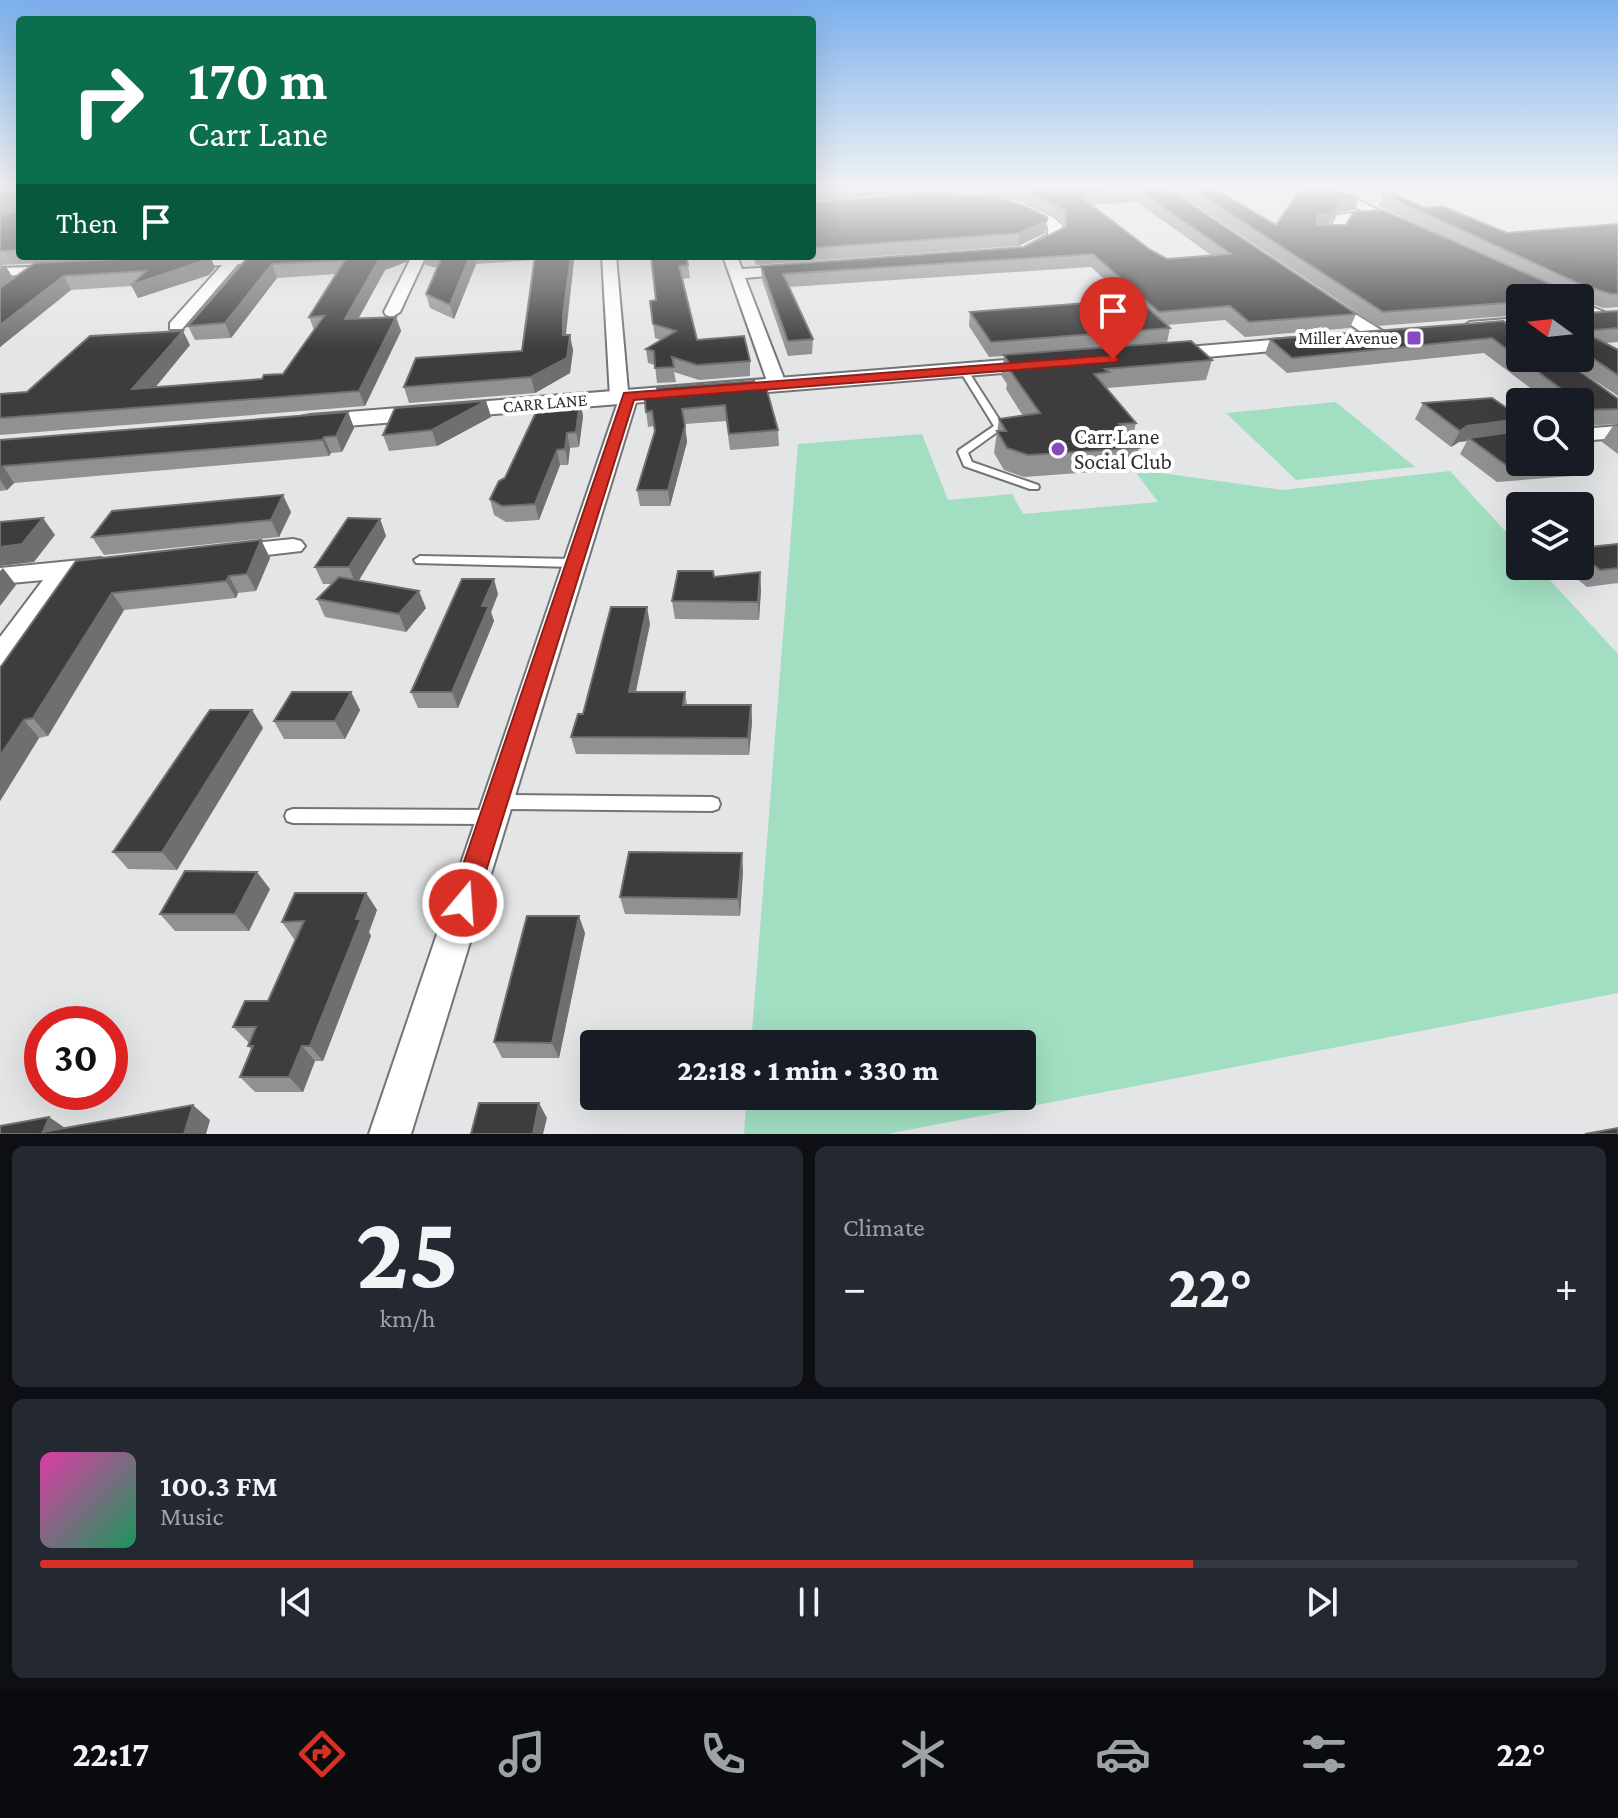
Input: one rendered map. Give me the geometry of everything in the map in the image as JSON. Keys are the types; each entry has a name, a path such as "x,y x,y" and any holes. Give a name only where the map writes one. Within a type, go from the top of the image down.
{"street":[{"path":"1022,253 1045,242"},
{"path":"158,264 234,260"},
{"path":"176,326 234,260"},
{"path":"392,312 417,260"},
{"path":"390,1134 624,397 609,260"},
{"path":"732,260 777,384"},
{"path":"0,272 68,269"},
{"path":"737,274 805,269"},
{"path":"12,290 37,271"},
{"path":"1317,295 1380,337"},
{"path":"1453,330 1506,325"},
{"path":"1134,357 1409,334"},
{"name":"CARR LANE","path":"294,423 1072,362"},
{"path":"1594,434 1618,432"},
{"path":"213,554 293,546"},
{"path":"0,576 124,563"},
{"path":"0,656 63,570"}],"lane":[{"path":"964,371 999,427 963,452 968,464 1034,487"},
{"path":"420,560 573,563"},
{"path":"293,816 712,804"}],"green space":[{"path":"1336,402 1415,467 1296,480 1226,413"},
{"path":"922,434 948,500 1012,494 1023,514 1158,502 1133,469 1282,490 1450,471 1506,532 1506,580 1550,580 1618,654 1618,993 1036,1105 1036,1030 752,1030 798,444"},
{"path":"746,1110 1011,1110 887,1134 744,1134"}],"building":[{"path":"0,242 16,242 16,250 0,251"},
{"path":"816,242 896,242 816,248"},
{"path":"1035,242 1140,242 1167,259 1231,254 1214,242 1248,242 1356,314 1249,322 1230,306 1159,312 1093,254 783,274 813,339 788,341 761,266 1024,247"},
{"path":"1274,242 1455,242 1550,284 1506,284 1506,303 1383,312"},
{"path":"1488,242 1618,242 1618,294 1594,289 1594,284 1580,284"},
{"path":"204,260 131,285 146,271 64,276 0,325 0,288 35,263"},
{"path":"246,260 345,260 272,264 225,323 188,326"},
{"path":"345,260 379,260 345,319 396,317 359,391 0,418 0,394 27,392 90,336 183,331 132,389 262,379 264,375 283,374 324,316 309,317"},
{"path":"441,260 468,260 450,305 426,294"},
{"path":"534,260 570,260 563,315 563,335 570,335 567,358 531,377 404,387 416,358 522,351"},
{"path":"651,260 687,260 688,265 679,266 697,340 744,336 750,361 697,365 672,357 674,367 655,368 654,351 646,349 676,331 653,324 650,301 656,300"},
{"path":"1138,299 1170,328 991,342 970,312"},
{"path":"1618,311 1618,328 1594,330 1594,312"},
{"path":"1506,323 1506,348 1492,338 1292,358 1270,339"},
{"path":"1594,337 1618,350 1618,375 1594,359"},
{"path":"1191,341 1212,360 1105,369 1109,372 1094,374 1136,423 1119,424 1139,448 1028,455 1007,448 997,431 1006,431 999,419 1040,413 1009,369 1013,369 1004,355"},
{"path":"1538,372 1580,372 1618,399 1618,409 1594,410 1594,388 1560,388"},
{"path":"754,381 756,388 766,387 778,430 729,434 725,405 682,409 685,426 668,490 637,490 655,431 652,411 646,412 644,392 658,391 657,388"},
{"path":"1492,398 1506,408 1506,421 1467,426 1460,431 1423,403"},
{"path":"486,401 432,430 383,435 395,408"},
{"path":"580,402 576,432 567,433 565,449 557,450 535,504 502,506 490,499 499,481 505,478 540,404"},
{"path":"348,412 336,436 322,440 3,466 0,469 0,440"},
{"path":"1506,433 1506,465 1469,438"},
{"path":"283,495 271,520 92,537 112,511"},
{"path":"43,518 22,544 0,547 0,522"},
{"path":"348,518 380,519 349,567 315,567"},
{"path":"261,540 247,574 229,576 226,581 112,593 33,718 24,720 0,756 0,668 76,561"},
{"path":"1618,544 1618,568 1600,570 1594,565 1594,547"},
{"path":"678,571 713,571 714,577 760,572 758,602 672,601"},
{"path":"339,577 419,591 399,614 317,599"},
{"path":"462,579 494,579 482,606 489,606 452,692 411,692"},
{"path":"611,607 647,607 629,692 685,692 683,705 751,705 748,738 571,737 578,714 583,714"},
{"path":"292,692 351,692 335,721 274,721"},
{"path":"210,710 252,710 162,852 113,852"},
{"path":"629,852 742,853 738,899 620,897"},
{"path":"185,871 257,872 235,914 160,914"},
{"path":"295,893 366,893 356,919 361,919 310,1046 302,1046 289,1077 240,1077 253,1046 248,1046 256,1027 233,1027 245,1001 268,1001 304,921 282,922"},
{"path":"527,916 579,916 552,1043 494,1042"},
{"path":"479,1103 539,1103 533,1134 471,1134"},
{"path":"193,1105 184,1134 0,1134 0,1126 49,1117 43,1132"},
{"path":"1618,1128 1618,1134 1585,1134"}],"place":[{"name":"Miller Avenue","path":"1414,338"},
{"name":"Carr Lane Social Club","path":"1058,449"}],"route":[{"path":"463,903 629,396 1113,359"}]}
